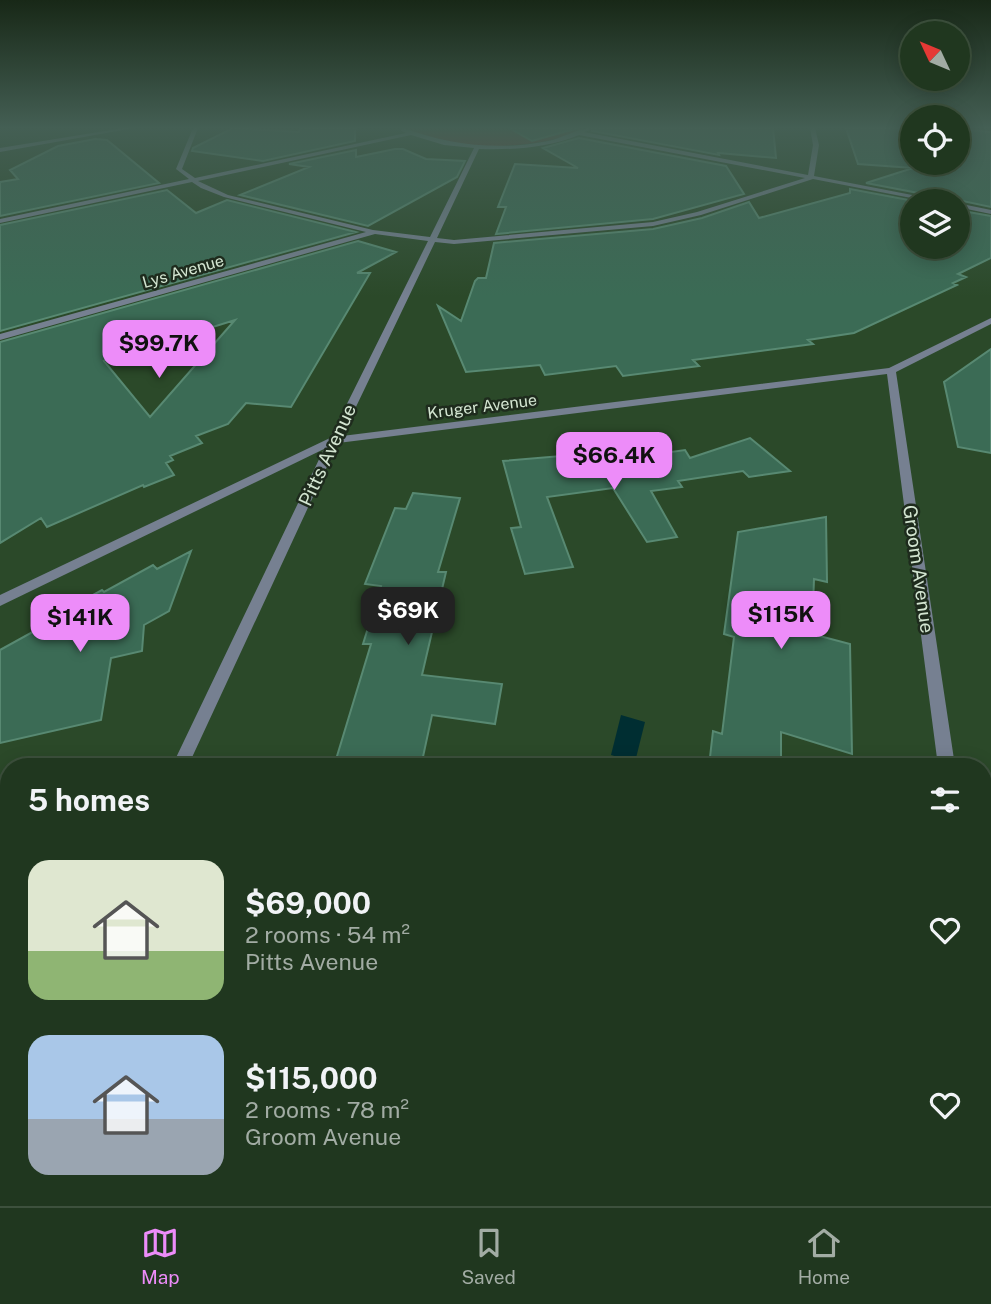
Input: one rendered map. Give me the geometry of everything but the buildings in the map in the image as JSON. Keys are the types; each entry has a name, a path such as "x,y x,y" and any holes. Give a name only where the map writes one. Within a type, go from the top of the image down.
{"street":[{"path":"0,221 172,184"},
{"path":"201,184 226,196 373,232 430,241 467,241 653,224 699,214 789,184"},
{"name":"Pitts Avenue","path":"184,758 459,184"},
{"path":"849,184 900,194"},
{"path":"970,208 991,212"},
{"name":"Lys Avenue","path":"0,337 373,232"},
{"name":"Kruger Avenue","path":"0,601 334,440 891,371 991,321"},
{"name":"Groom Avenue","path":"891,371 946,758"}],"water":[{"path":"621,715 645,722 636,758 611,755"}]}
